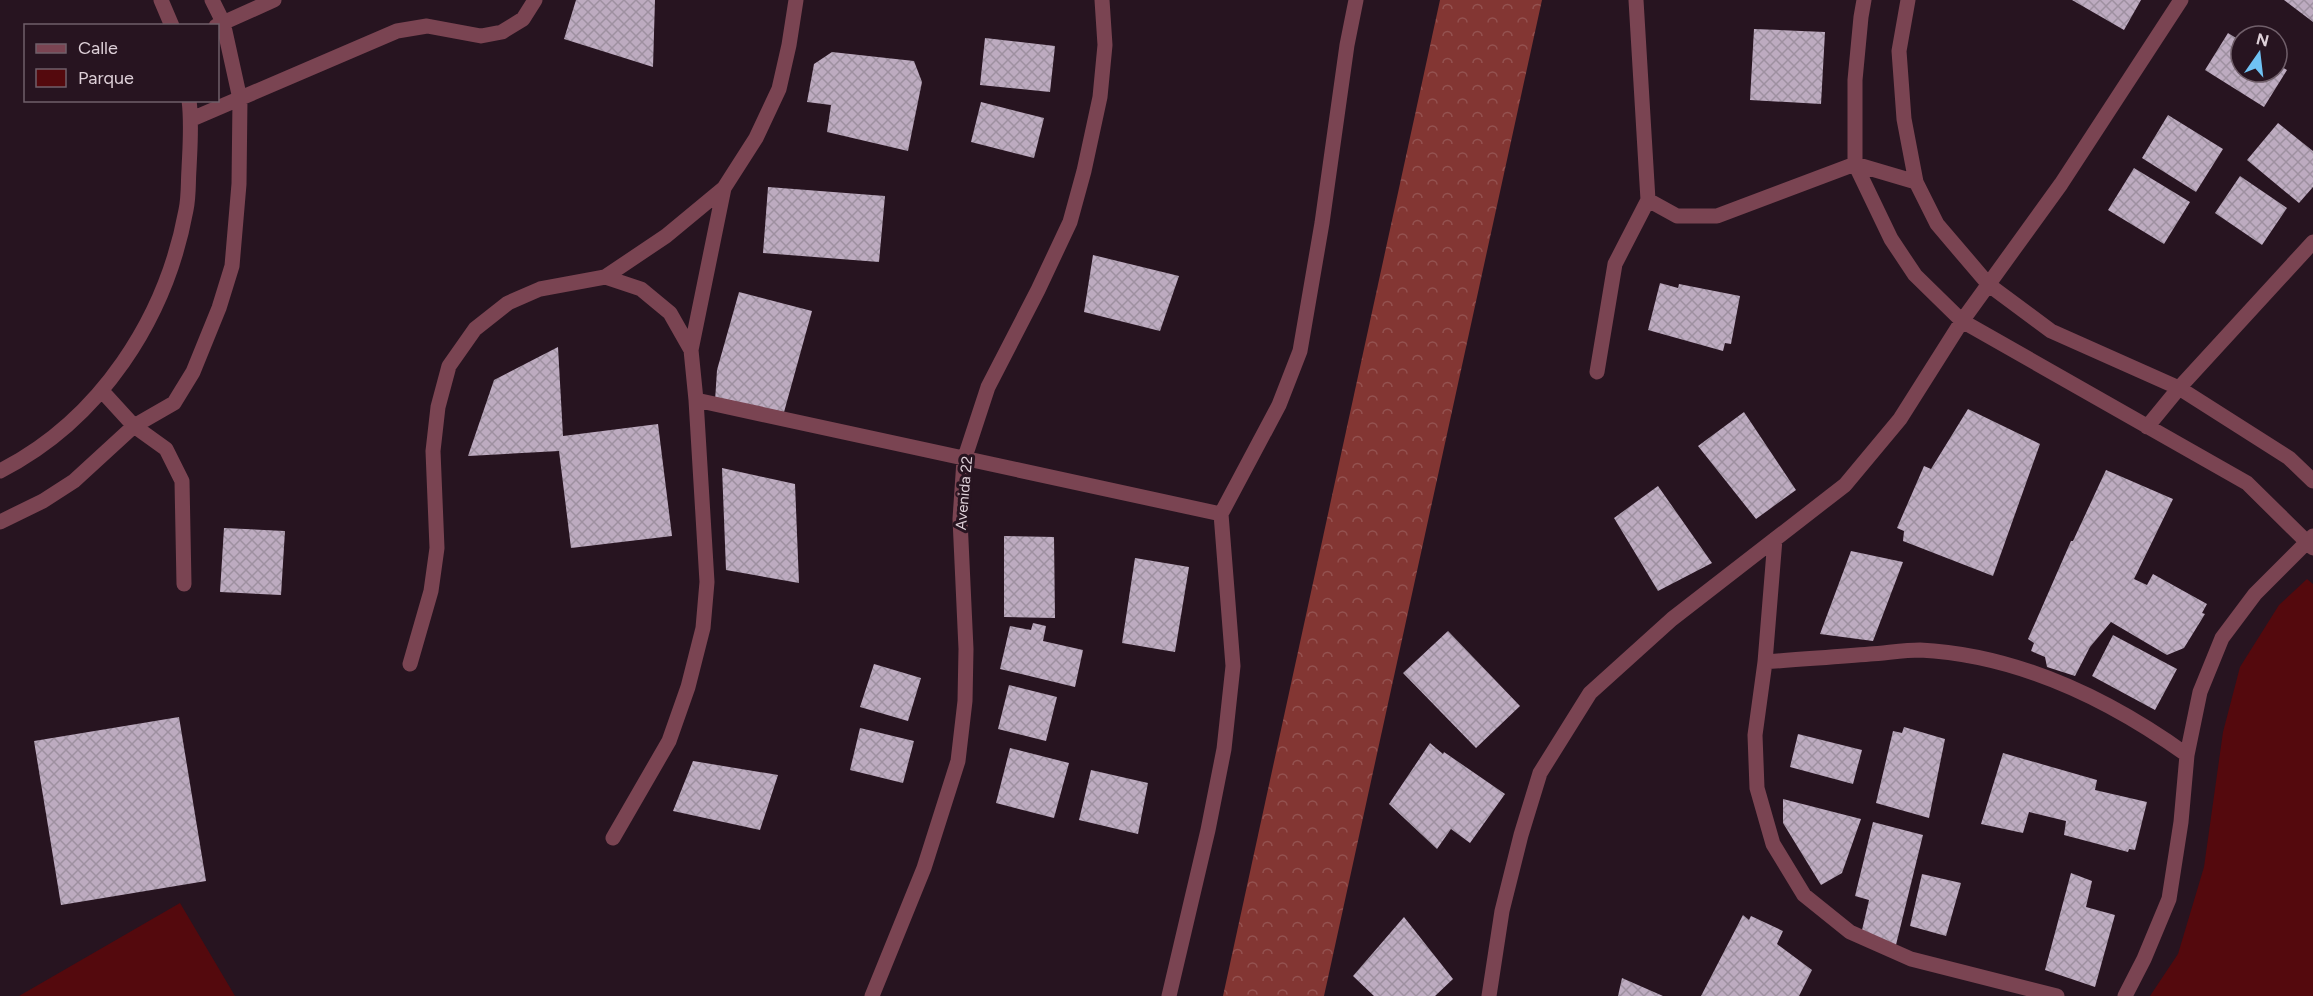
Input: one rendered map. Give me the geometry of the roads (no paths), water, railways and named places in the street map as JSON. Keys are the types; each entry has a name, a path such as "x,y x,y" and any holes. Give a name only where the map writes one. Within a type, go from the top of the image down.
{"street":[{"path":"161,0 171,24"},
{"path":"0,522 43,501 74,481 104,456 134,426 174,403 193,372 219,308 232,266 238,184 240,99 212,0"},
{"path":"219,24 274,0"},
{"path":"192,119 397,31 427,26 481,36 502,32 523,19 535,0"},
{"path":"410,664 431,591 437,548 433,451 438,407 450,366 475,329 508,303 540,289 605,277 666,236 724,188 756,138 778,89 789,45 796,0"},
{"name":"Avenida 22","path":"872,996 924,868 958,761 965,701 966,649 960,519 964,460 988,387 1070,222 1100,98 1105,45 1102,0"},
{"path":"1169,996 1208,830 1224,749 1233,666 1221,514 1279,405 1300,351 1356,0"},
{"path":"1597,372 1615,264 1648,200 1636,0"},
{"path":"1864,0 1855,80 1855,164 1891,239 1915,275 1962,321 2247,483 2311,542 2255,594 2222,638 2200,692 2187,755 2181,822 2169,899 2144,959 2125,996"},
{"path":"1908,0 1899,51 1904,119 1916,182 1937,224 1989,285 2051,331 2179,388 2289,458 2313,481"},
{"path":"1491,994 1502,910 1540,773 1590,693 1672,618 1845,485 1900,420 1962,321 2061,184 2181,0"},
{"path":"0,471 50,441 76,419 102,391 130,354 164,289 186,208 192,119 189,102"},
{"path":"1648,200 1677,216 1717,216 1855,164 1916,182"},
{"path":"613,838 669,741 688,687 703,628 706,582 691,350 724,188"},
{"path":"2147,427 2179,388 2313,242"},
{"path":"605,277 641,289 670,313 691,350"},
{"path":"102,391 134,426 166,449 182,481 184,584"},
{"path":"696,400 1221,514"},
{"path":"1775,539 1766,662 1755,735 1757,788 1773,844 1804,895 1850,932 1911,959 2057,996"},
{"path":"1766,662 1919,650 1980,658 2042,675 2102,701 2149,728 2187,755"}]}
